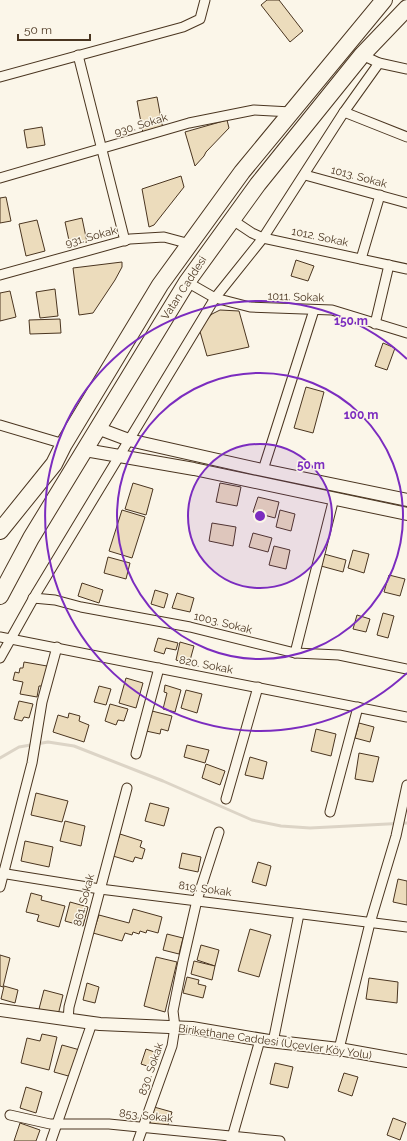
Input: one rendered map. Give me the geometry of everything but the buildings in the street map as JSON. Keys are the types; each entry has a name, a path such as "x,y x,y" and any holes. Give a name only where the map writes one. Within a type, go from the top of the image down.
{"highway":[{"name":"Vatan Caddesi","path":"0,531 54,464 64,444 160,285 242,172 384,0"},
{"name":"Vatan Caddesi","path":"0,596 31,538 187,282 231,219 362,55 407,8"}],"street":[{"path":"0,77 183,26 200,19 205,0"},
{"path":"78,55 103,149 125,241"},
{"path":"362,55 378,63 407,69"},
{"path":"0,658 33,598 215,298 263,238 344,112 378,63"},
{"name":"930. Sokak","path":"0,178 189,123 254,110 291,112"},
{"path":"344,112 407,137"},
{"name":"1013. Sokak","path":"304,175 407,203"},
{"path":"362,259 380,195"},
{"name":"1012. Sokak","path":"231,219 252,233 263,238 407,269"},
{"name":"931. Sokak","path":"0,275 125,241 164,237 190,244"},
{"path":"375,324 388,265"},
{"name":"1011. Sokak","path":"187,282 215,298 250,307 332,310 407,333"},
{"path":"263,470 314,310"},
{"path":"0,425 64,444"},
{"path":"97,428 129,440 407,500"},
{"path":"85,450 194,469 407,514"},
{"path":"295,652 334,498"},
{"name":"1003. Sokak","path":"33,598 55,600 81,607 190,627 295,652 339,655 407,669"},
{"name":"820. Sokak","path":"0,637 407,717"},
{"path":"0,887 2,874 32,763 42,702 57,648"},
{"path":"136,754 160,668"},
{"path":"226,799 258,687"},
{"path":"330,812 358,707"},
{"path":"339,1049 370,923 396,836 407,785"},
{"name":"861. Sokak","path":"68,1020 69,1007 127,788"},
{"name":"830. Sokak","path":"138,1141 172,1046 175,1027 173,1011 197,900 219,832"},
{"name":"819. Sokak","path":"2,874 100,889 407,927"},
{"path":"273,1042 299,914"},
{"name":"Birikethane Caddesi (Üçevler Köy Yolu)","path":"0,1010 92,1023 175,1027 220,1032 260,1040 339,1049 407,1061"},
{"path":"51,1141 92,1023"},
{"path":"231,1139 260,1040"},
{"name":"853. Sokak","path":"10,1115 58,1124 109,1124 231,1139 280,1141"}],"waterway":[{"path":"0,758 19,747 48,742 74,746 163,781 252,820 281,826 310,828 407,823"}]}
